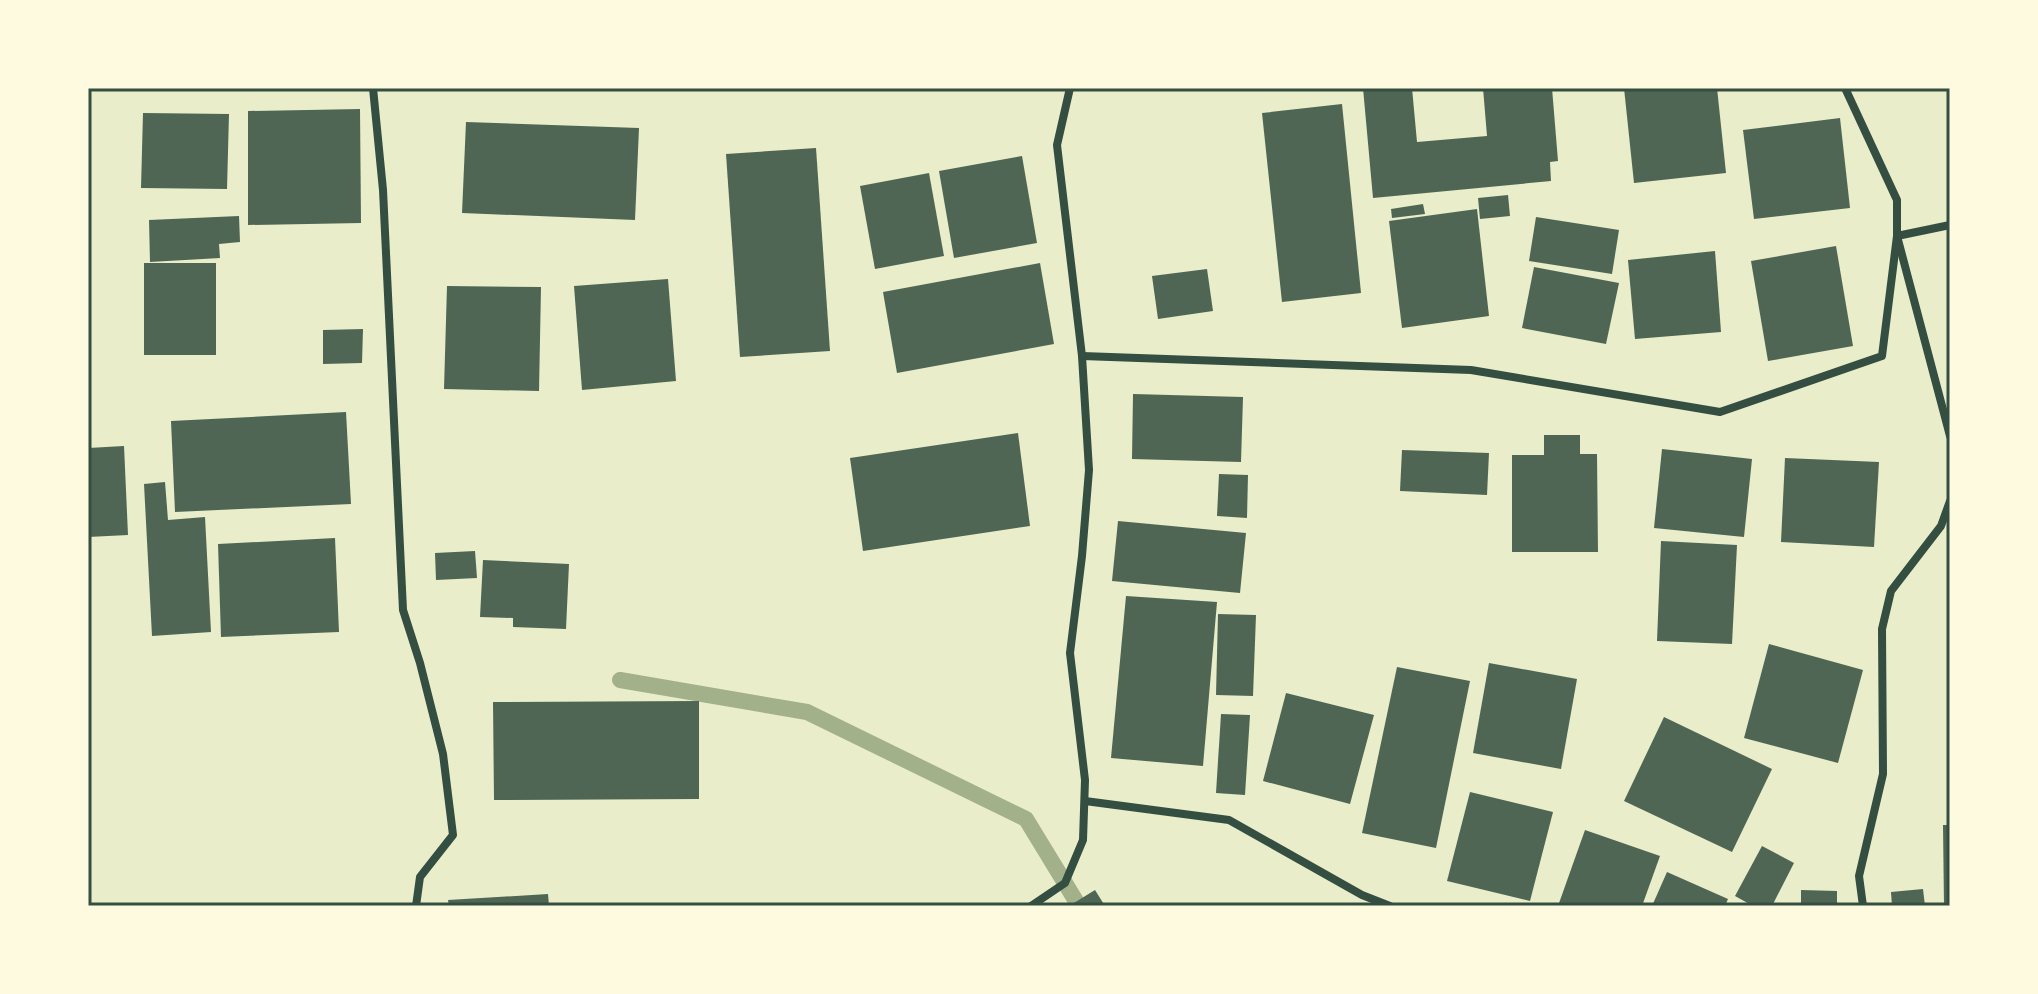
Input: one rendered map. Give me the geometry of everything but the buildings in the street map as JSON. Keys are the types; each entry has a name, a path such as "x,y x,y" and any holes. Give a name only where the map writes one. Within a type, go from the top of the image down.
{"street":[{"path":"373,88 383,190 403,610 443,754 453,835 420,877 416,906"},
{"path":"1031,906 1065,883 1083,840 1085,801 1070,653 1089,470 1082,356 1057,145 1070,88"},
{"path":"1082,356 1471,370 1720,412 1882,356 1897,236 1897,200 1845,88"},
{"path":"1897,236 1950,225"},
{"path":"1897,236 1950,436"},
{"path":"1863,906 1859,876 1883,774 1882,629 1891,591 1941,526 1950,501"},
{"path":"1085,801 1229,820 1362,895 1390,906"}],"waterway":[{"path":"620,680 807,712 1026,819 1079,906"}]}
